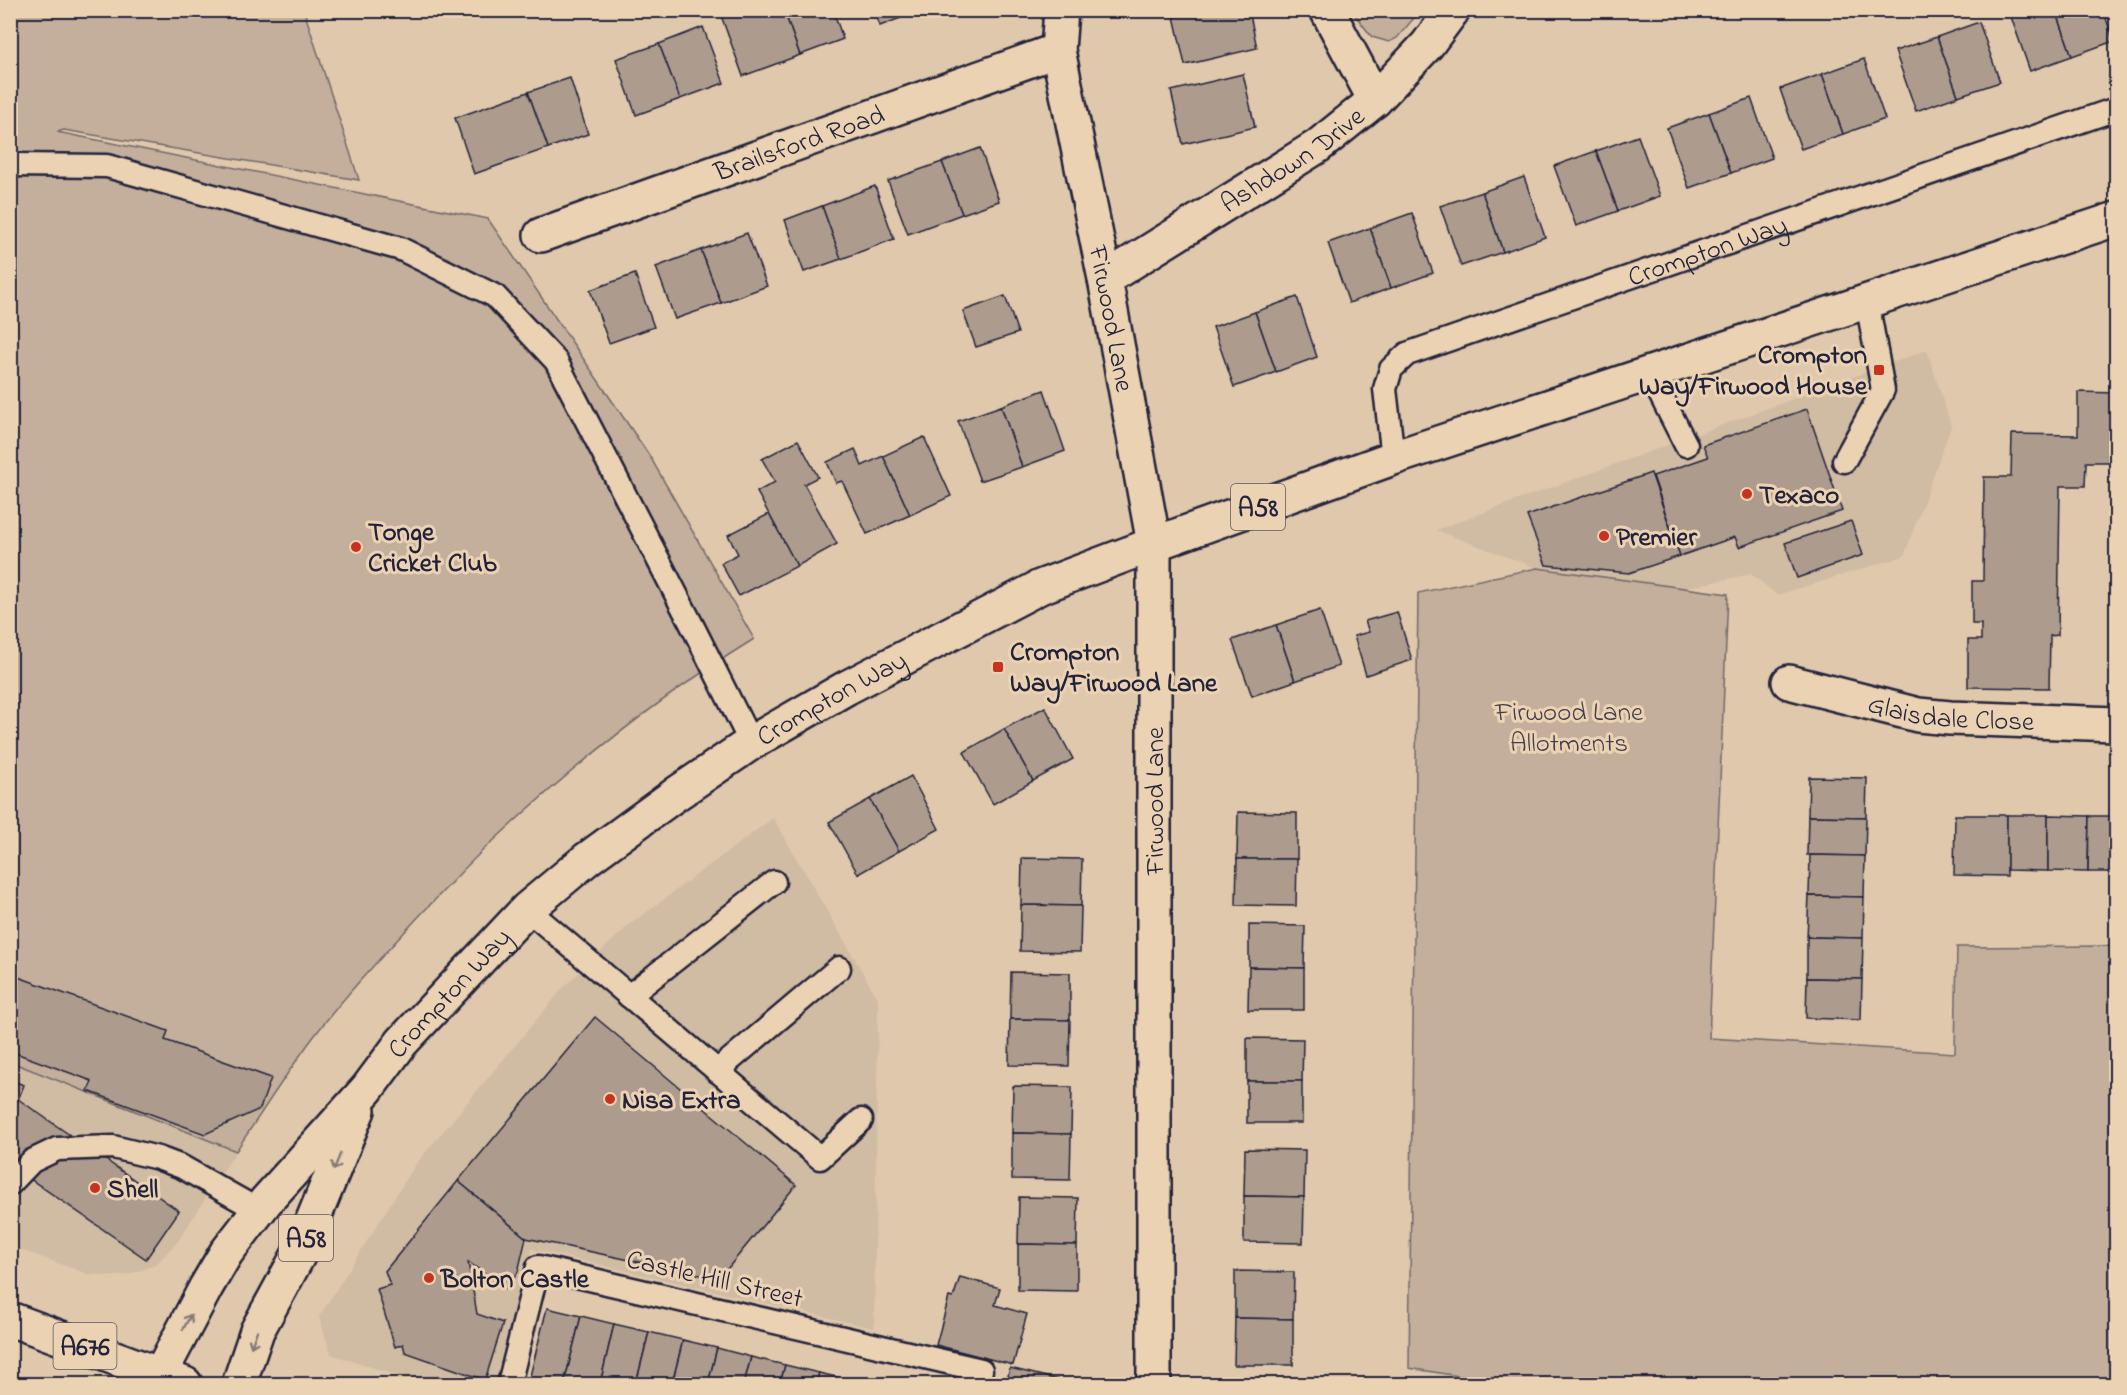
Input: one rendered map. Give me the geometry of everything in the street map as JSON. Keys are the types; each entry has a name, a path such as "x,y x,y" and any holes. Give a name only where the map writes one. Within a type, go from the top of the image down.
{"main road":[{"name":"Firwood Lane","path":"1061,10 1058,50 1105,279 1154,544 1154,1384"},
{"path":"1327,10 1375,100"},
{"name":"Ashdown Drive","path":"1105,279 1318,146 1375,100 1427,45 1453,10"},
{"name":"Brailsford Road","path":"541,235 1058,50"},
{"name":"Crompton Way","path":"166,1381 218,1265 258,1210 367,1089 402,1042 527,909 587,859 751,743 846,688 1040,587 1393,459 1649,372 2116,219"},
{"name":"Glaisdale Close","path":"1789,682 1918,715 2116,724"},
{"name":"Crompton Way","path":"239,1384 256,1331 299,1254 367,1089"},
{"name":"A676","path":"10,1319 166,1381"}],"lane":[{"name":"Crompton Way","path":"1393,459 1385,389 1390,369 1407,354 2116,109"},
{"path":"10,165 107,166 401,249 495,296 556,361 751,743"},
{"path":"1844,461 1883,390 1867,301"},
{"path":"1649,372 1686,445"},
{"path":"629,996 774,882"},
{"path":"527,909 820,1158 861,1120"},
{"path":"717,1071 839,968"},
{"path":"10,1184 32,1161 57,1149 113,1147 158,1158 182,1167 258,1210"},
{"name":"Castle Hill Street","path":"509,1384 538,1267 981,1370 978,1384"}],"shaded area":[{"path":"1927,350 1951,426 1904,556 1777,595 1751,574 1683,588 1537,568 1436,530"},
{"path":"773,818 878,999 874,1328 532,1249 494,1384 424,1384 331,1354 319,1317 416,1164 564,987 628,926"},
{"path":"10,1062 236,1151 178,1241 155,1265 127,1275 88,1274 11,1246"}],"green space":[{"name":"Tonge Cricket Club","path":"10,11 304,11 359,180 64,130 57,132 488,219 649,455 754,639 652,708 554,787 475,858 381,957 328,1019 294,1063 236,1151 11,1062"},
{"path":"1352,11 1420,11 1397,38 1389,42 1372,37"},
{"name":"Firwood Lane Allotments","path":"1537,568 1728,594 1709,1038 1955,1053 1957,947 2116,946 2116,1384 1508,1384 1409,1368 1418,593"}],"building":[{"path":"719,10 784,10 800,55 743,76"},
{"path":"784,10 833,10 843,39 800,55"},
{"path":"874,10 921,10 880,26"},
{"path":"1179,10 1249,10 1257,48 1185,65 1173,12"},
{"path":"2056,10 2072,56 2030,71 2009,11"},
{"path":"2056,10 2103,10 2114,41 2072,56"},
{"path":"1979,22 2000,82 1958,96 1937,37"},
{"path":"703,27 724,83 680,99 659,44"},
{"path":"1937,37 1958,96 1916,111 1895,51"},
{"path":"659,44 680,99 636,115 616,59"},
{"path":"1864,59 1885,119 1843,134 1822,74"},
{"path":"1243,74 1255,127 1183,144 1171,91"},
{"path":"1822,74 1843,134 1801,149 1780,89"},
{"path":"570,78 588,134 548,148 528,92"},
{"path":"528,92 548,148 474,174 455,118"},
{"path":"1751,98 1772,158 1731,173 1709,113"},
{"path":"1709,113 1731,173 1689,188 1667,128"},
{"path":"1638,136 1660,196 1618,211 1596,151"},
{"path":"980,148 999,201 962,214 942,162"},
{"path":"1596,151 1618,211 1576,226 1554,166"},
{"path":"942,162 962,214 908,234 888,181"},
{"path":"1524,177 1545,237 1503,252 1482,192"},
{"path":"875,186 894,239 841,259 822,206"},
{"path":"1482,192 1503,252 1461,266 1440,206"},
{"path":"822,206 841,259 804,272 785,220"},
{"path":"1412,213 1433,273 1391,288 1370,228"},
{"path":"1370,228 1391,288 1349,303 1328,243"},
{"path":"747,233 767,286 721,303 701,250"},
{"path":"701,250 721,303 675,319 656,267"},
{"path":"635,274 654,327 609,343 590,290"},
{"path":"1005,296 1018,333 976,347 963,311"},
{"path":"1297,297 1317,357 1276,372 1255,312"},
{"path":"1255,312 1276,372 1234,387 1213,327"},
{"path":"1044,390 1065,451 1022,467 1001,406"},
{"path":"2078,392 2116,393 2116,462 2086,462 2085,486 2060,486 2058,635 2050,636 2049,688 1968,687 1968,640 1981,640 1981,624 1972,624 1972,581 1983,581 1984,477 2011,477 2012,434 2078,435"},
{"path":"1001,406 1022,467 980,481 958,421"},
{"name":"Texaco","path":"1807,409 1842,511 1739,547 1735,537 1680,556 1653,476 1708,457 1703,445"},
{"path":"924,437 951,496 910,515 883,456"},
{"path":"798,440 818,477 804,484 837,544 797,566 757,492 775,482 762,459"},
{"path":"855,449 862,466 883,456 910,515 867,534 842,481 836,483 827,462"},
{"name":"Premier","path":"1651,473 1680,556 1629,573 1546,565 1527,516"},
{"path":"769,514 797,566 739,596 721,563 738,554 728,535"},
{"path":"1851,521 1863,555 1797,578 1785,543"},
{"path":"1320,610 1339,666 1295,681 1276,625"},
{"path":"1397,612 1412,660 1366,675 1354,636 1369,632 1365,621"},
{"path":"1276,625 1295,681 1252,696 1232,640"},
{"path":"1045,707 1073,759 1033,781 1004,729"},
{"path":"1004,729 1033,781 993,804 964,752"},
{"path":"911,776 939,829 899,851 870,799"},
{"path":"1809,777 1867,778 1866,817 1808,816"},
{"path":"870,799 899,851 858,874 829,822"},
{"path":"1238,812 1297,813 1297,859 1237,859"},
{"path":"1955,815 2007,815 2007,876 1954,875"},
{"path":"2007,815 2048,815 2048,871 2007,870"},
{"path":"2048,815 2089,816 2088,872 2048,871"},
{"path":"1808,816 1866,817 1865,856 1807,855"},
{"path":"2089,816 2116,816 2116,872 2088,872"},
{"path":"1810,855 1865,856 1864,897 1809,896"},
{"path":"1022,858 1082,859 1081,906 1021,905"},
{"path":"1237,859 1297,859 1296,906 1236,905"},
{"path":"1809,896 1864,897 1863,938 1807,937"},
{"path":"1021,905 1081,906 1080,952 1020,951"},
{"path":"1249,925 1305,926 1304,968 1249,967"},
{"path":"1807,937 1863,938 1862,979 1807,978"},
{"path":"1249,967 1304,968 1304,1010 1248,1010"},
{"path":"1011,972 1070,973 1070,1020 1010,1019"},
{"path":"10,974 168,1031 165,1040 271,1078 260,1109 205,1134 88,1091 92,1081 10,1051"},
{"path":"1807,978 1862,979 1861,1020 1806,1018"},
{"name":"Nisa Extra","path":"595,1017 796,1185 719,1279 526,1238 458,1181"},
{"path":"1010,1019 1070,1020 1069,1066 1009,1065"},
{"path":"1247,1038 1303,1039 1302,1081 1247,1081"},
{"path":"10,1080 24,1085 10,1120"},
{"path":"1247,1081 1302,1081 1302,1123 1247,1123"},
{"path":"1013,1086 1072,1087 1071,1134 1012,1133"},
{"name":"Shell","path":"18,1099 179,1211 146,1259 10,1165 10,1120"},
{"path":"1012,1133 1071,1134 1070,1180 1012,1179"},
{"path":"1245,1149 1305,1150 1304,1197 1244,1196"},
{"name":"Bolton Castle","path":"458,1181 526,1238 518,1272 507,1289 468,1262 477,1314 503,1323 485,1380 405,1352 403,1344 395,1347 377,1289 390,1285 385,1271"},
{"path":"1244,1196 1304,1197 1303,1243 1244,1242"},
{"path":"1019,1197 1078,1198 1077,1245 1018,1244"},
{"path":"1018,1244 1077,1245 1077,1291 1018,1290"},
{"path":"1235,1271 1294,1272 1293,1319 1235,1318"},
{"path":"960,1277 1000,1288 995,1305 1027,1314 1013,1365 936,1345 949,1297 953,1298"},
{"path":"547,1308 581,1316 564,1384 528,1384"},
{"path":"581,1316 614,1324 600,1384 564,1384"},
{"path":"1235,1318 1293,1319 1293,1365 1234,1365"},
{"path":"614,1324 649,1332 636,1384 600,1384"},
{"path":"649,1332 683,1340 672,1384 636,1384"},
{"path":"683,1340 717,1348 708,1384 672,1384"},
{"path":"717,1348 751,1357 744,1384 708,1384"},
{"path":"751,1357 785,1365 780,1384 744,1384"},
{"path":"785,1365 819,1373 816,1384 780,1384"},
{"path":"1010,1368 1059,1380 1058,1384 1006,1384"},
{"path":"819,1373 854,1381 853,1384 816,1384"}],"place":[{"name":"Crompton Way/Firwood House","path":"1879,370"},
{"name":"Texaco","path":"1747,494"},
{"name":"Premier","path":"1604,536"},
{"name":"Tonge Cricket Club","path":"356,547"},
{"name":"Crompton Way/Firwood Lane","path":"998,667"},
{"name":"Nisa Extra","path":"610,1099"},
{"name":"Shell","path":"95,1188"},
{"name":"Bolton Castle","path":"429,1278"}]}
